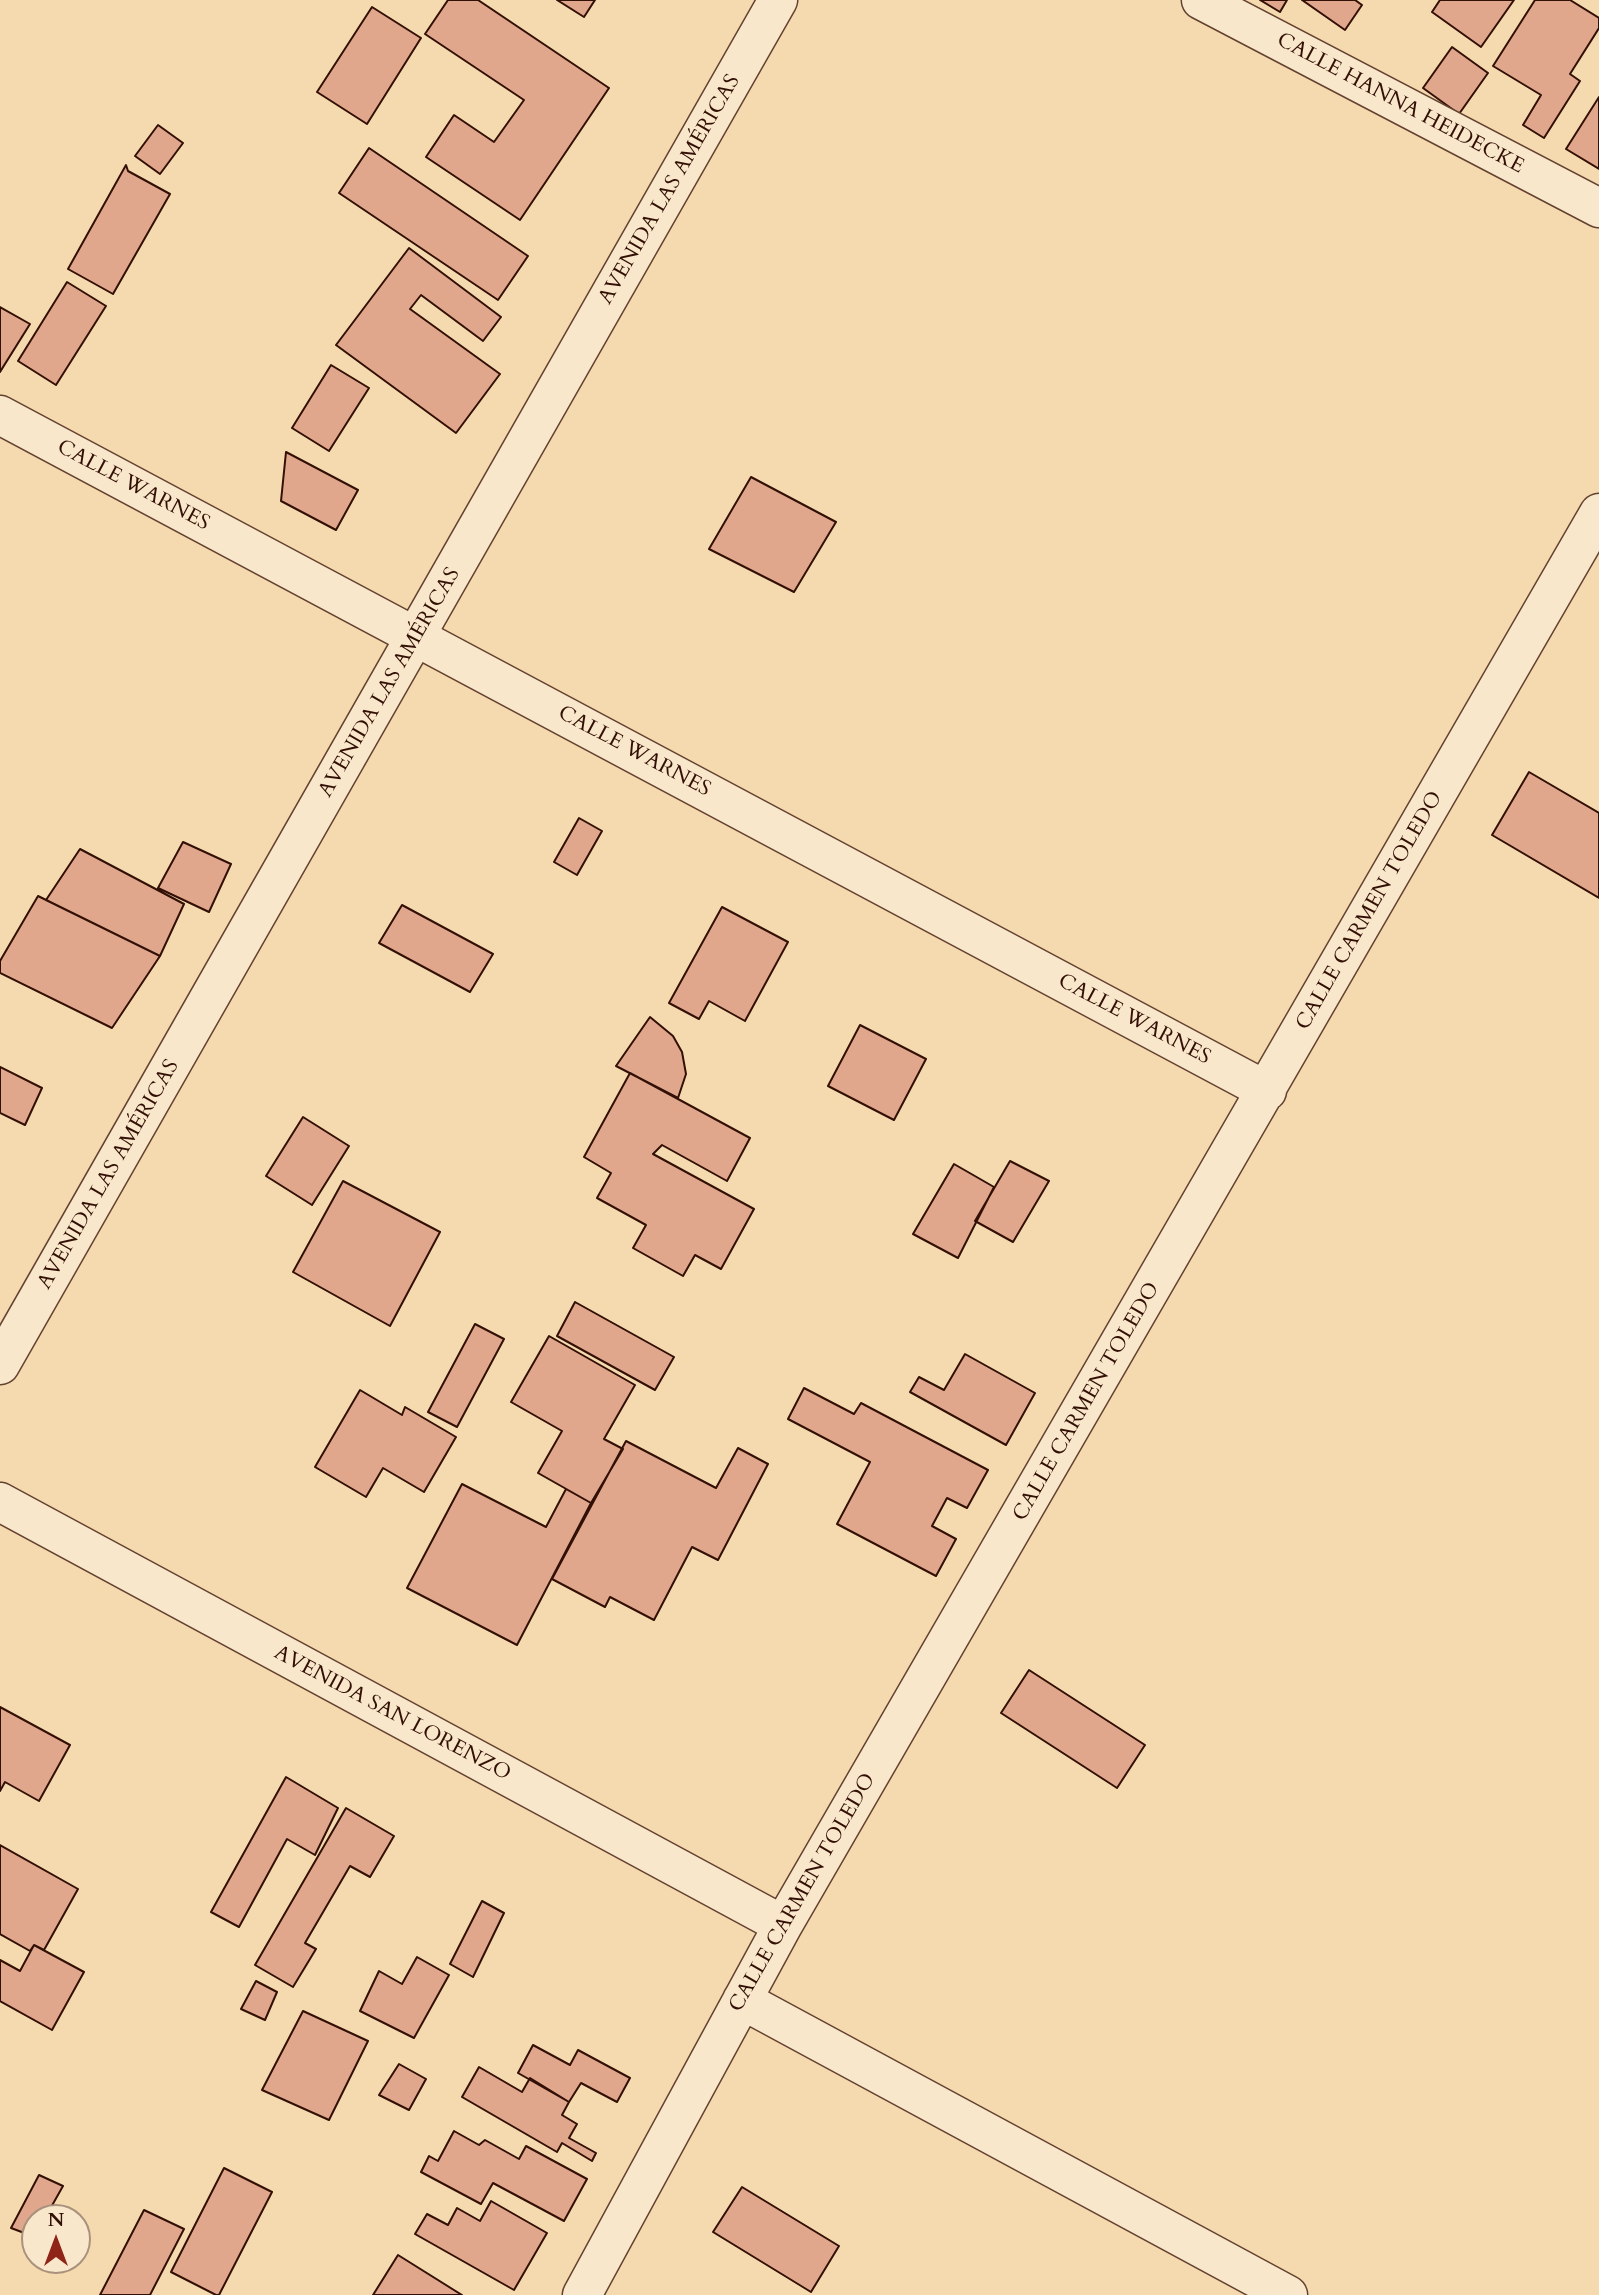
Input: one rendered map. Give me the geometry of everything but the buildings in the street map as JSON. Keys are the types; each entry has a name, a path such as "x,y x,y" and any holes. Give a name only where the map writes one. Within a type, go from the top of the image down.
{"street":[{"name":"AVENIDA LAS AMÉRICAS","path":"0,1365 778,0"},
{"name":"CALLE HANNA HEIDECKE","path":"1201,0 1599,208"},
{"name":"CALLE WARNES","path":"0,415 1267,1091"},
{"name":"CALLE CARMEN TOLEDO","path":"582,2295 783,1925 1599,513"},
{"name":"AVENIDA SAN LORENZO","path":"0,1502 783,1925"},
{"path":"742,2000 1235,2283 1288,2295"}]}
